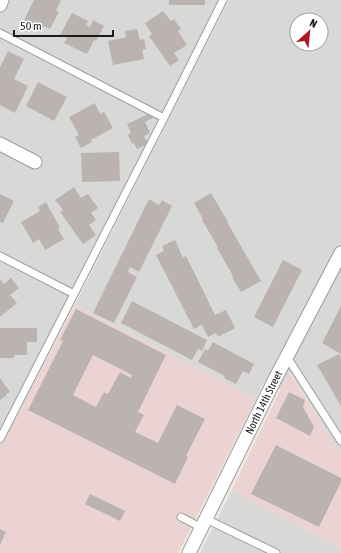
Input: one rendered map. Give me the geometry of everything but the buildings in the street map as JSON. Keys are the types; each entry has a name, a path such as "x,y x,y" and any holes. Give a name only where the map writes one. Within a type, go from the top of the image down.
{"street":[{"path":"0,5 2,0"},
{"path":"0,144 35,162"},
{"name":"North 14th Street","path":"189,553 341,253"}],"lane":[{"path":"0,439 223,0"},
{"path":"0,33 164,118"},
{"path":"0,256 74,294"},
{"path":"287,357 341,441"},
{"path":"181,517 204,524 276,553"}],"shaded area":[{"path":"0,0 228,0 0,448"},
{"path":"229,0 341,0 341,455 290,372 281,390 264,381 256,399 75,305"},
{"path":"75,305 256,399 178,553 0,553 0,448"},
{"path":"289,372 341,455 341,548 232,490"},
{"path":"232,490 341,548 341,553 200,553"}]}
